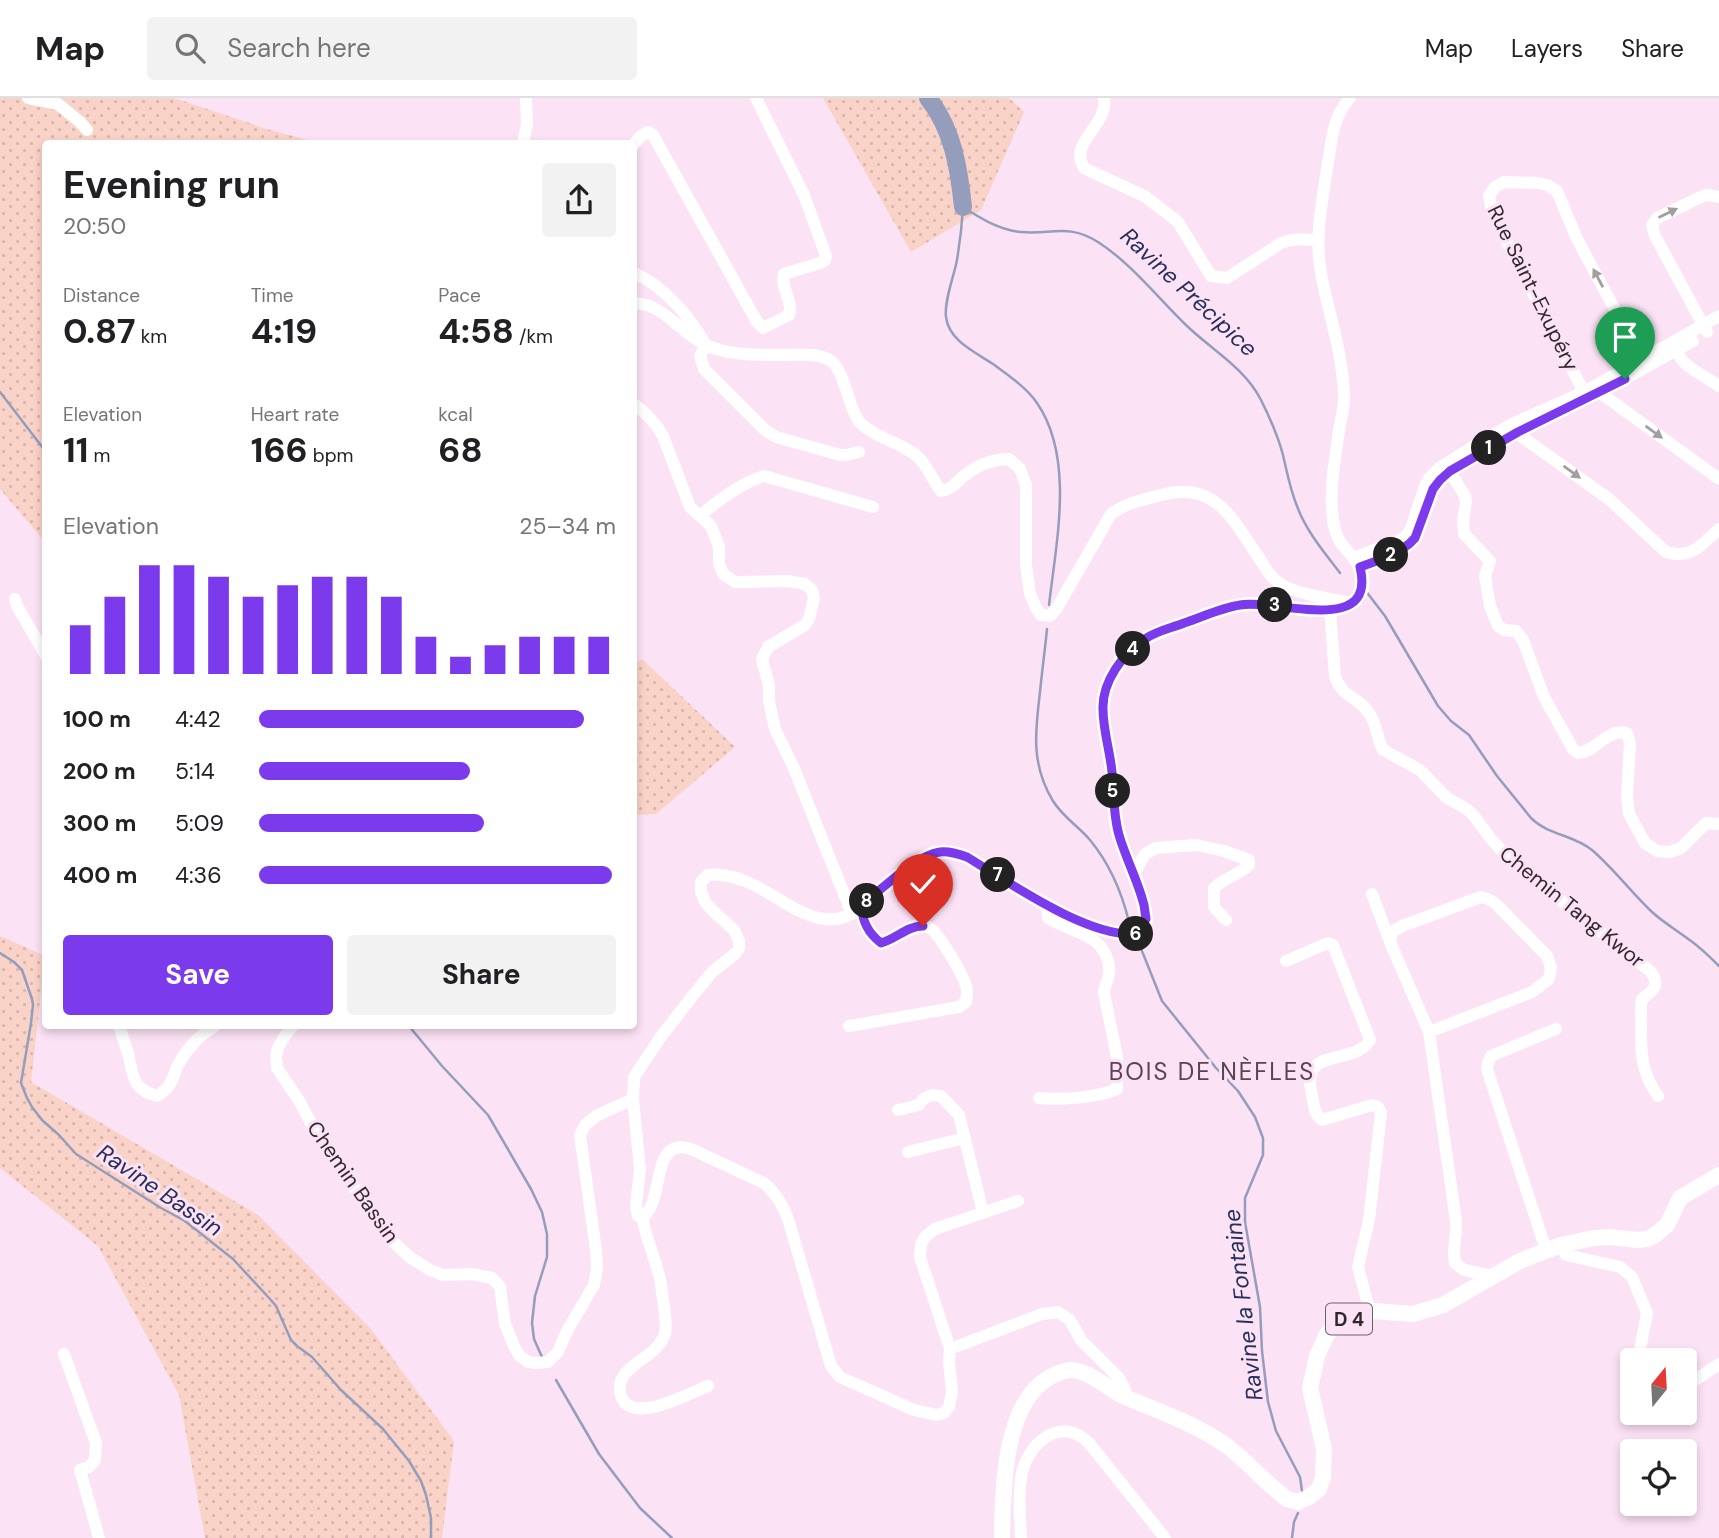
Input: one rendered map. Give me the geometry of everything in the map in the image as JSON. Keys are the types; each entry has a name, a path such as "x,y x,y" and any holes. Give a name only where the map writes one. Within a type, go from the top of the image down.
{"main road":[{"name":"D 4","path":"1002,1538 1004,1478 1016,1424 1038,1384 1054,1375 1068,1370 1086,1373 1108,1389 1200,1428 1228,1447 1287,1499 1298,1502 1319,1489 1323,1476 1324,1449 1310,1388 1317,1356 1327,1334 1342,1321 1370,1312 1413,1314 1443,1306 1520,1261 1553,1248 1594,1238 1647,1239 1667,1225 1680,1198 1719,1175"}],"street":[{"path":"28,98 58,104 87,130"},
{"path":"524,140 527,124 526,98"},
{"path":"637,141 648,132 653,135 757,322 763,328 789,315 791,310 782,282 784,274 820,263 826,256 804,195 756,98"},
{"path":"1104,98 1102,113 1079,153 1084,168 1146,197 1178,222 1211,276 1227,278 1288,240 1318,240"},
{"path":"709,1386 646,1409 630,1406 624,1402 620,1393 625,1374 655,1348 664,1337 666,1327 660,1281 642,1217 638,1216 636,1206 640,1169 633,1098 634,1077 660,1038 712,972 739,948 740,941 734,930 705,902 701,882 708,875 717,874 752,884 812,917 827,919 856,910 926,856 940,852 956,853 1070,916 1111,932 1137,934 1146,919 1144,905 1115,821 1112,771 1103,708 1113,673 1125,656 1145,638 1241,604 1330,610 1353,603 1362,591 1363,580 1357,563 1338,538 1333,517 1331,491 1344,402 1343,367 1321,273 1318,240 1333,127 1342,106 1350,98"},
{"name":"Rue Saint-Exupéry","path":"1590,394 1513,255 1491,207 1489,196 1495,187 1504,182 1538,183 1557,191 1577,239 1642,360"},
{"path":"1705,329 1654,236 1652,225 1657,218 1703,196 1719,197"},
{"path":"637,275 659,286 697,330 706,345"},
{"path":"637,303 657,309 706,345 725,351 813,355 829,360 838,369 860,423 914,453 923,462 941,491 950,490 964,476 980,466 995,459 1009,459 1020,469 1027,485 1026,565 1030,594 1041,615 1050,616 1057,608 1111,514 1129,504 1183,491 1191,491 1217,502 1229,513 1270,575 1284,586 1353,603"},
{"path":"1357,563 1406,536 1429,478 1448,468 1477,443 1590,394 1677,351 1719,316"},
{"path":"1590,394 1642,360 1719,324"},
{"path":"706,345 700,356 704,369 765,430 776,437 840,455 859,452"},
{"path":"1677,351 1683,362 1719,386"},
{"path":"1590,394 1719,480"},
{"path":"637,406 648,414 663,436 690,507 711,526 719,547 719,565 723,574 735,582 788,581 805,584 812,590 814,598 805,625 768,647 762,659 775,729 856,910 872,936 881,943 890,941 914,926 931,928 938,935 966,983 966,1002 959,1007 849,1026"},
{"path":"1516,428 1522,437 1609,499 1666,552 1687,554 1719,529"},
{"path":"1448,468 1465,496 1464,534 1490,561 1485,576 1490,606 1497,626 1516,631 1523,640 1544,697 1573,749 1578,753 1587,752 1610,734 1620,731 1627,733 1630,743 1627,796 1629,814 1645,843 1657,851 1670,852 1681,848 1706,823 1719,824"},
{"path":"700,516 715,503 756,478 764,476 873,507"},
{"path":"15,599 42,649"},
{"name":"Chemin Tang Kwor","path":"1330,610 1338,685 1368,710 1383,750 1420,769 1447,798 1474,816 1512,862 1654,976 1654,990 1642,999 1641,1004 1642,1062 1646,1076 1658,1096"},
{"path":"1134,874 1145,853 1156,848 1196,845 1248,860 1250,865 1242,873 1214,888 1214,907 1226,920"},
{"path":"1372,894 1429,1032 1456,1221 1453,1253 1455,1263 1464,1270 1493,1276"},
{"path":"1390,942 1392,932 1402,926 1481,897 1496,904 1547,956 1551,968 1549,979 1532,992 1429,1032"},
{"path":"1039,1098 1056,1100 1109,1093 1117,1089 1117,1057 1104,993 1109,978 1109,964 1102,946 1087,935 1048,918 1047,905"},
{"path":"1286,961 1328,943 1333,945 1370,1040 1366,1048 1316,1065 1310,1074 1309,1083 1317,1116 1322,1120 1372,1105 1378,1107 1381,1112 1369,1220 1359,1267 1370,1312"},
{"path":"120,1029 132,1074 148,1094 157,1096 168,1089 187,1050 209,1029"},
{"name":"Chemin Bassin","path":"291,1029 275,1056 277,1068 300,1102 315,1131 378,1223 411,1258 430,1270 443,1275 472,1274 492,1278 500,1287 505,1324 513,1344 519,1355 528,1362 548,1362 558,1352 594,1284 597,1269 596,1250 580,1135 585,1125 596,1116 633,1098"},
{"path":"1556,1029 1491,1056 1487,1069 1553,1248 1566,1255 1620,1267 1632,1277 1647,1314 1640,1348"},
{"path":"898,1110 919,1105 923,1099 932,1095 941,1096 959,1115 984,1213"},
{"path":"908,1152 965,1138"},
{"path":"642,1217 652,1205 662,1162 671,1151 682,1147 764,1184 773,1191 789,1222 831,1366 840,1377 914,1410 937,1415 947,1410 952,1392 950,1349 920,1257 920,1245 925,1236 935,1229 1018,1201"},
{"path":"950,1349 1042,1314 1058,1312 1070,1320 1081,1340 1119,1378 1125,1389 1125,1397"},
{"path":"64,1353 96,1443 95,1460 89,1467 80,1470 99,1538"},
{"path":"1698,1378 1719,1364"},
{"path":"1021,1538 1018,1514 1021,1475 1031,1452 1041,1440 1055,1431 1069,1430 1089,1443 1166,1538"}],"shaded area":[{"path":"0,98 174,98 307,140 42,140 42,538 0,489"},
{"path":"823,98 1009,98 1024,112 981,210 911,252"},
{"path":"642,659 735,747 656,814 637,815 637,662"},
{"path":"0,936 42,955 42,983 31,1082 258,1215 370,1328 454,1441 442,1538 205,1538 179,1395 98,1246 0,1168"}],"waterway":[{"name":"Ravine Précipice","path":"928,98 949,136 957,164 963,207"},
{"name":"Ravine Précipice","path":"1049,605 1060,501 1056,449 1049,425 1028,392 957,339 946,317 963,207 1005,229 1032,233 1068,231 1098,242 1122,260 1187,326 1237,369 1254,389 1271,420 1292,493 1305,524 1340,573"},
{"path":"0,392 42,447"},
{"name":"Ravine Précipice","path":"1365,590 1385,616 1438,706 1469,735 1497,776 1531,818 1545,828 1592,850 1652,912 1719,966"},
{"name":"Ravine la Fontaine","path":"1047,629 1036,735 1041,774 1057,807 1090,840 1109,868 1129,922"},
{"name":"Ravine la Fontaine","path":"1138,941 1162,1001 1238,1091 1255,1117 1263,1138 1263,1155 1245,1198 1245,1222 1260,1307 1268,1402 1276,1431 1300,1477 1302,1491"},
{"name":"Ravine Bassin","path":"0,953 22,970 32,999 31,1023 21,1083 32,1107 76,1154 185,1221 233,1259 276,1306 291,1340 312,1357 341,1390 383,1429 409,1461 426,1495 431,1518 431,1538"},
{"path":"411,1029 488,1115 542,1212 547,1234 547,1257 535,1296 532,1323 534,1339 542,1357"},
{"path":"556,1380 599,1454 640,1508 672,1538"},
{"name":"Ravine la Fontaine","path":"1292,1538 1298,1513"}],"district":[{"name":"BOIS DE NÈFLES","path":"1212,1071"}],"route":[{"path":"923,926 914,926 890,941 881,943 872,936 863,919 861,906 909,867 926,856 940,852 967,857 1059,911 1092,925 1125,935 1137,934 1146,919 1144,905 1115,821 1112,771 1103,708 1113,673 1125,656 1145,638 1241,604 1316,610 1346,607 1353,603 1362,591 1360,567 1393,555 1415,538 1433,489 1450,471 1518,432 1625,379"}]}
